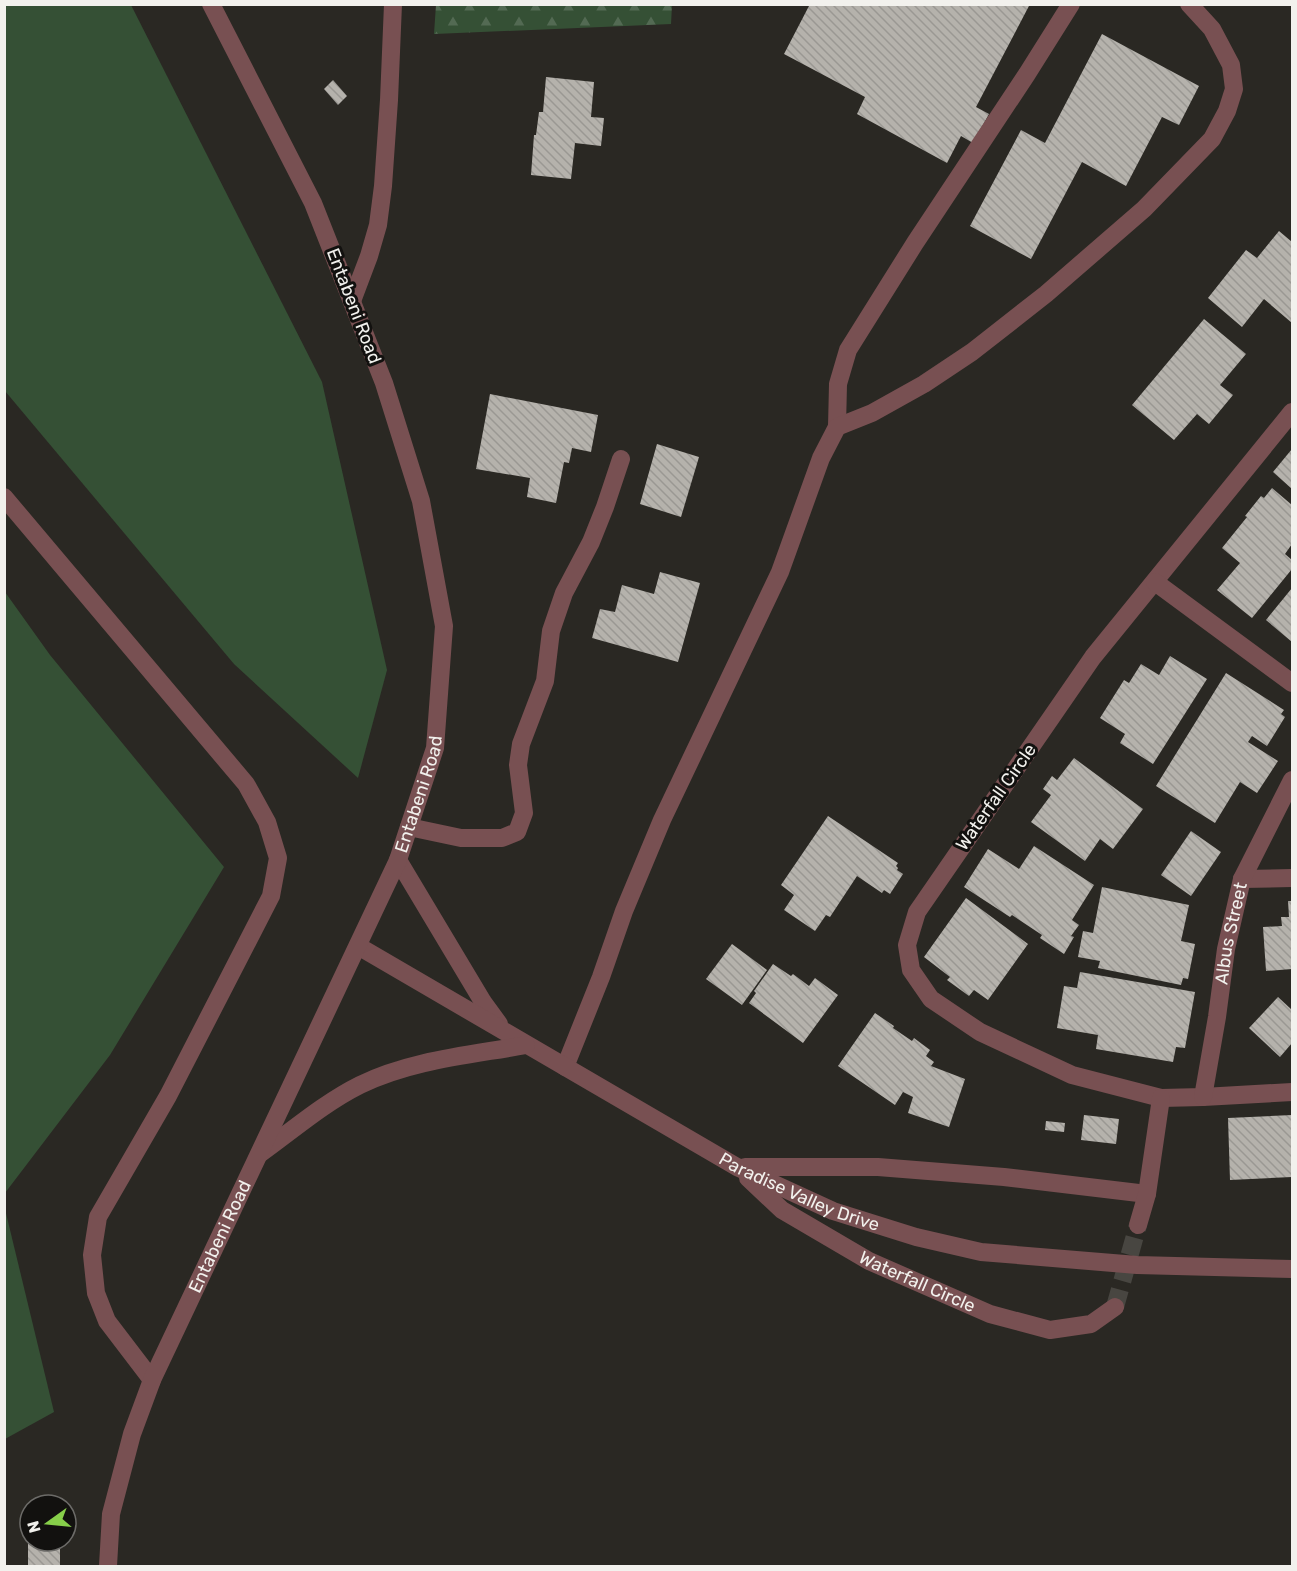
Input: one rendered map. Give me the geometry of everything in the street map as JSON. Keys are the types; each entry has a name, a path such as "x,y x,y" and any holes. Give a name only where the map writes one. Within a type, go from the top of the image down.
{"street":[{"name":"Entabeni Road","path":"108,1566 111,1514 132,1434 152,1380 398,860 435,748 444,626 422,501 384,383 313,203 211,4"},
{"path":"352,301 378,225 389,100 393,4"},
{"path":"565,1067 624,911 662,820 780,572 821,458 837,427 838,384 848,350 1071,4"},
{"path":"837,427 872,413 924,384 972,352 1046,294 1144,209 1212,139 1227,111 1234,89 1231,65 1212,29 1189,4"},
{"name":"Waterfall Circle","path":"1293,412 1093,657 917,912 907,945 912,970 931,999 980,1032 1072,1075 1161,1098 1293,1092"},
{"path":"409,827 461,838 502,838 517,832 524,813 518,765 521,744 545,681 551,630 564,593 591,542 621,459"},
{"path":"4,498 246,784 267,822 278,858 271,896 168,1096 98,1217 92,1255 96,1293 107,1322 152,1380"},
{"path":"1155,582 1293,683"},
{"name":"Albus Street","path":"1203,1097 1218,1017 1226,949 1242,879 1293,780"},
{"path":"398,860 483,1002 505,1031"},
{"path":"1242,879 1293,878"},
{"name":"Paradise Valley Drive","path":"358,946 738,1167 833,1211 916,1237 981,1252 1137,1265 1293,1269"},
{"path":"259,1154 335,1099 383,1075 430,1062 526,1045"},
{"path":"1138,1225 1147,1194 1161,1098"},
{"path":"738,1167 878,1167 1004,1177 1147,1194"},
{"name":"Waterfall Circle","path":"738,1167 782,1210 869,1261 990,1314 1050,1330 1091,1324 1115,1307"}],"green space":[{"path":"436,4 672,5 671,24 434,34"},
{"path":"4,5 131,5 322,382 387,670 358,778 234,664 5,391"},
{"path":"5,592 50,655 224,867 110,1055 5,1193"},
{"path":"4,1205 54,1412 5,1439 4,1439"}],"building":[{"path":"810,4 1030,4 976,107 989,114 973,143 961,136 947,163 857,114 865,97 784,54"},
{"path":"1102,34 1199,86 1179,125 1162,117 1126,186 1082,162 1031,259 970,226 1021,130 1045,143"},
{"path":"546,77 594,82 591,117 604,118 601,146 575,143 571,179 531,175 534,135 536,135 539,112 543,112"},
{"path":"333,80 347,96 338,105 324,89"},
{"path":"1279,231 1292,242 1292,323 1264,299 1242,327 1208,298 1246,250 1257,258"},
{"path":"1204,319 1246,354 1220,385 1233,395 1209,424 1197,414 1174,440 1132,405"},
{"path":"490,394 598,415 591,452 572,448 569,463 564,462 556,503 527,497 530,478 476,469"},
{"path":"657,444 699,457 681,517 640,504"},
{"path":"1292,449 1292,489 1273,472"},
{"path":"1272,488 1292,505 1292,544 1285,554 1292,560 1292,569 1252,618 1217,590 1240,563 1222,548 1261,496 1264,498"},
{"path":"660,572 700,583 678,662 592,638 600,609 615,612 622,585 654,594"},
{"path":"1292,588 1292,642 1266,620"},
{"path":"1170,656 1207,679 1153,764 1120,743 1125,734 1100,718 1124,680 1129,683 1141,664 1159,675"},
{"path":"1226,673 1284,710 1281,714 1285,717 1267,746 1252,736 1248,742 1278,761 1257,793 1240,782 1215,823 1156,786"},
{"path":"1074,758 1143,809 1113,849 1100,839 1085,861 1031,822 1051,795 1043,789 1052,776 1057,780"},
{"path":"828,816 898,863 897,870 903,874 890,894 884,890 882,893 857,876 830,917 826,915 815,931 784,910 794,895 781,885"},
{"path":"1191,831 1221,852 1191,896 1161,875"},
{"path":"1034,846 1094,885 1072,920 1079,925 1071,936 1074,937 1064,954 1040,938 1042,935 964,887 988,849 1019,869"},
{"path":"1102,887 1189,905 1181,941 1195,944 1188,979 1183,978 1181,985 1098,968 1100,961 1078,957 1083,931 1093,933"},
{"path":"966,898 1028,944 988,1000 974,990 969,996 947,980 950,977 924,957"},
{"path":"1288,901 1292,901 1292,969 1266,971 1263,927 1282,926 1281,917 1289,917"},
{"path":"732,944 767,970 742,1005 706,979"},
{"path":"773,964 791,976 793,974 809,986 815,978 838,995 803,1043 749,1003 756,993 754,991"},
{"path":"1080,972 1195,992 1185,1048 1176,1047 1173,1062 1096,1049 1098,1035 1057,1028 1064,986 1077,988"},
{"path":"1278,997 1292,1010 1292,1043 1280,1057 1249,1028"},
{"path":"875,1013 912,1041 914,1038 930,1050 926,1056 934,1062 931,1066 965,1079 949,1127 908,1113 913,1097 903,1092 895,1105 838,1066"},
{"path":"1084,1115 1119,1119 1116,1144 1081,1140"},
{"path":"1292,1115 1292,1177 1230,1180 1228,1118"},
{"path":"1046,1121 1065,1123 1064,1132 1045,1130"},
{"path":"28,1553 60,1553 60,1566 28,1566"}],"tunnel":[{"path":"1115,1307 1138,1225"}]}
